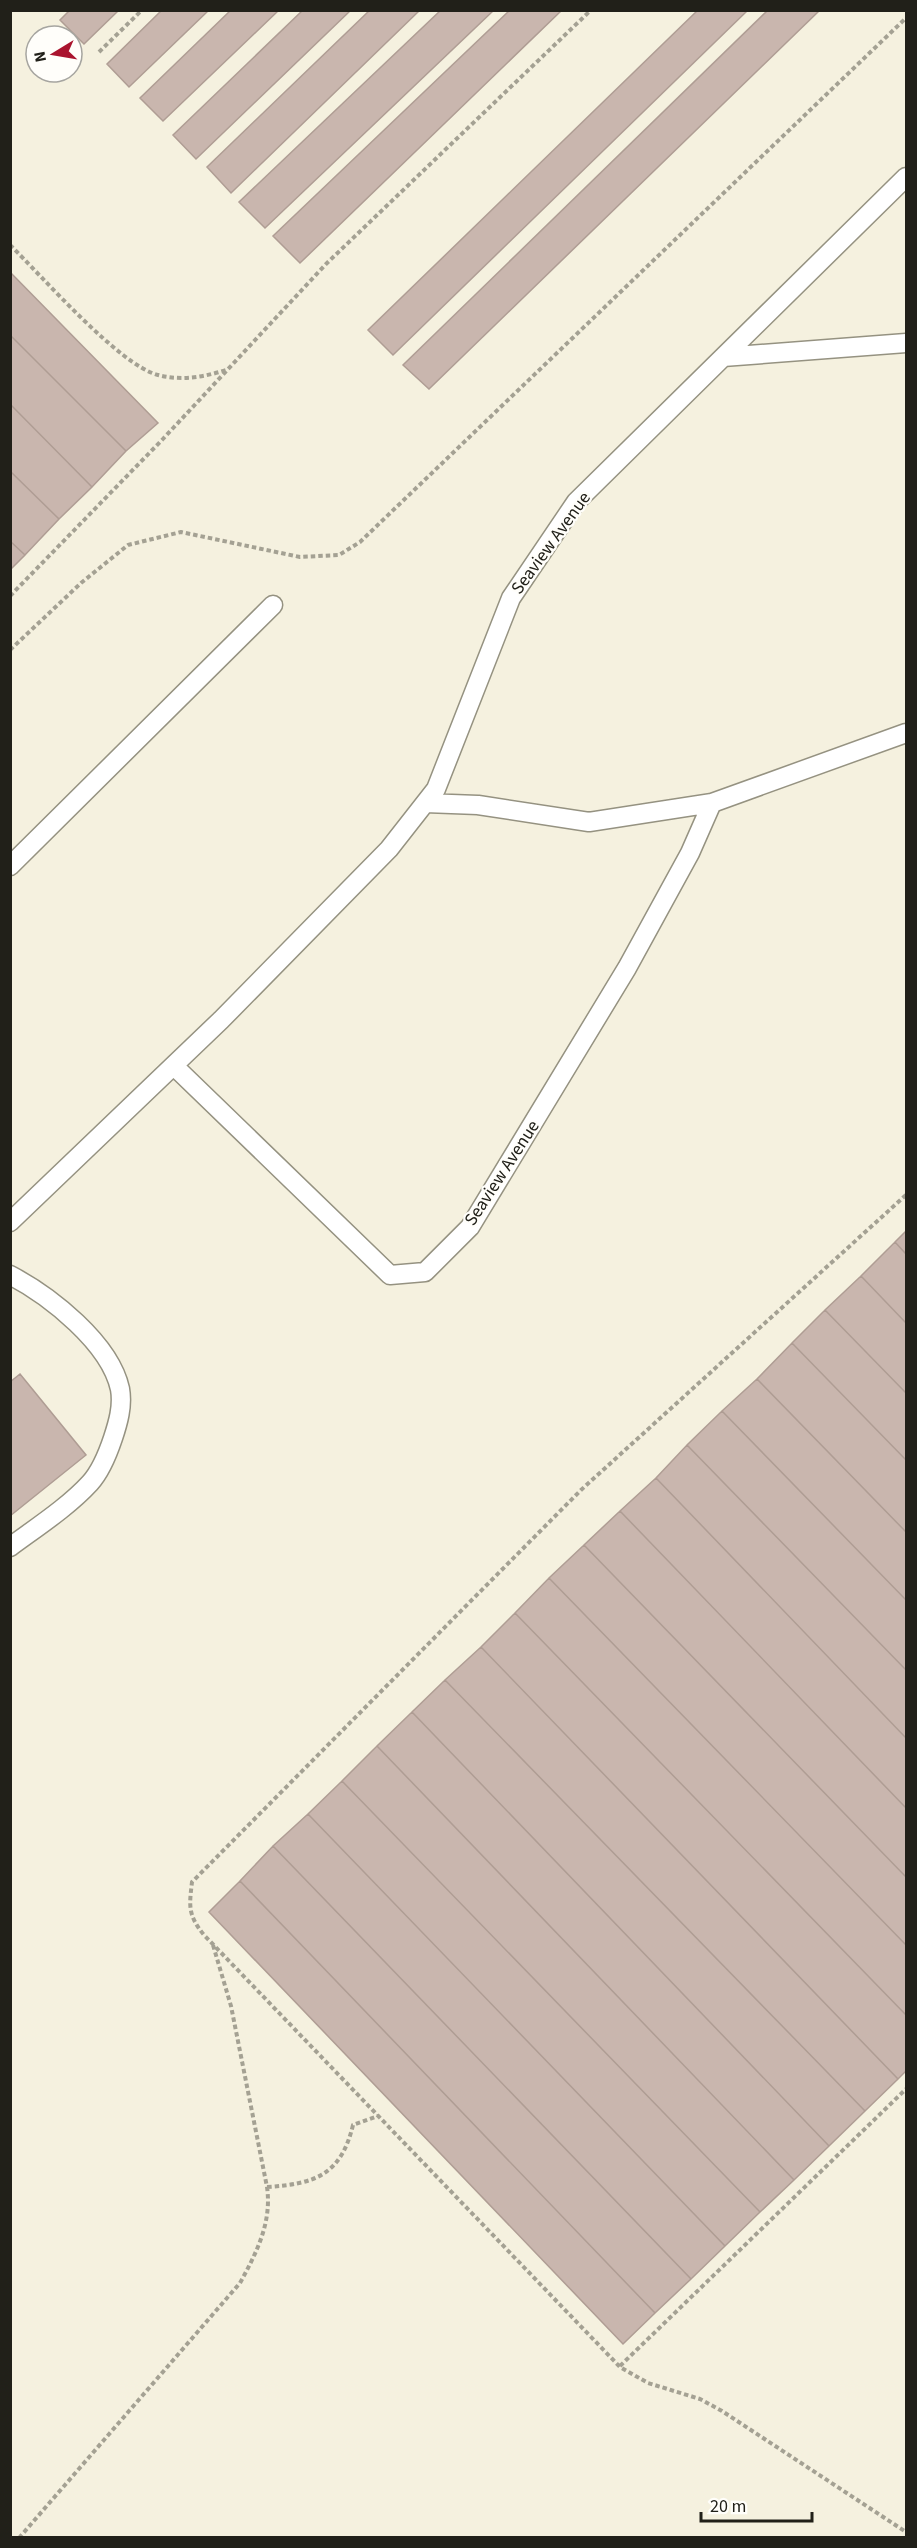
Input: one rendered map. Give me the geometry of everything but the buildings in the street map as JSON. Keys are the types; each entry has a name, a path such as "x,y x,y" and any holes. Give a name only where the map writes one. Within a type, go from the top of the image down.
{"lane":[{"name":"Seaview Avenue","path":"10,1222 174,1066 389,849 436,789 511,598 576,502 906,177"},
{"path":"723,357 906,343"},
{"path":"10,866 273,605"},
{"path":"425,803 478,806 589,822 712,803 906,733"},
{"name":"Seaview Avenue","path":"174,1066 390,1275 425,1272 470,1227 547,1103 627,969 690,853 712,803"},
{"path":"10,1275 33,1287 69,1316 108,1359 120,1389 120,1417 109,1450 91,1482 10,1546"}],"path":[{"path":"99,52 142,10"},
{"path":"10,596 326,264 591,10"},
{"path":"10,650 81,583 128,545 181,532 300,557 339,555 360,542 906,18"},
{"path":"10,245 104,339 130,360 156,375 182,378 204,376 226,370"},
{"path":"906,1195 581,1490 192,1882 191,1919 213,1945 620,2367 648,2383 700,2400 722,2411 906,2532"},
{"path":"19,2538 240,2283 261,2239 270,2206 267,2187 231,2006 213,1945"},
{"path":"620,2367 906,2089"},
{"path":"267,2187 299,2185 321,2177 338,2163 349,2143 353,2125 378,2116"}]}
